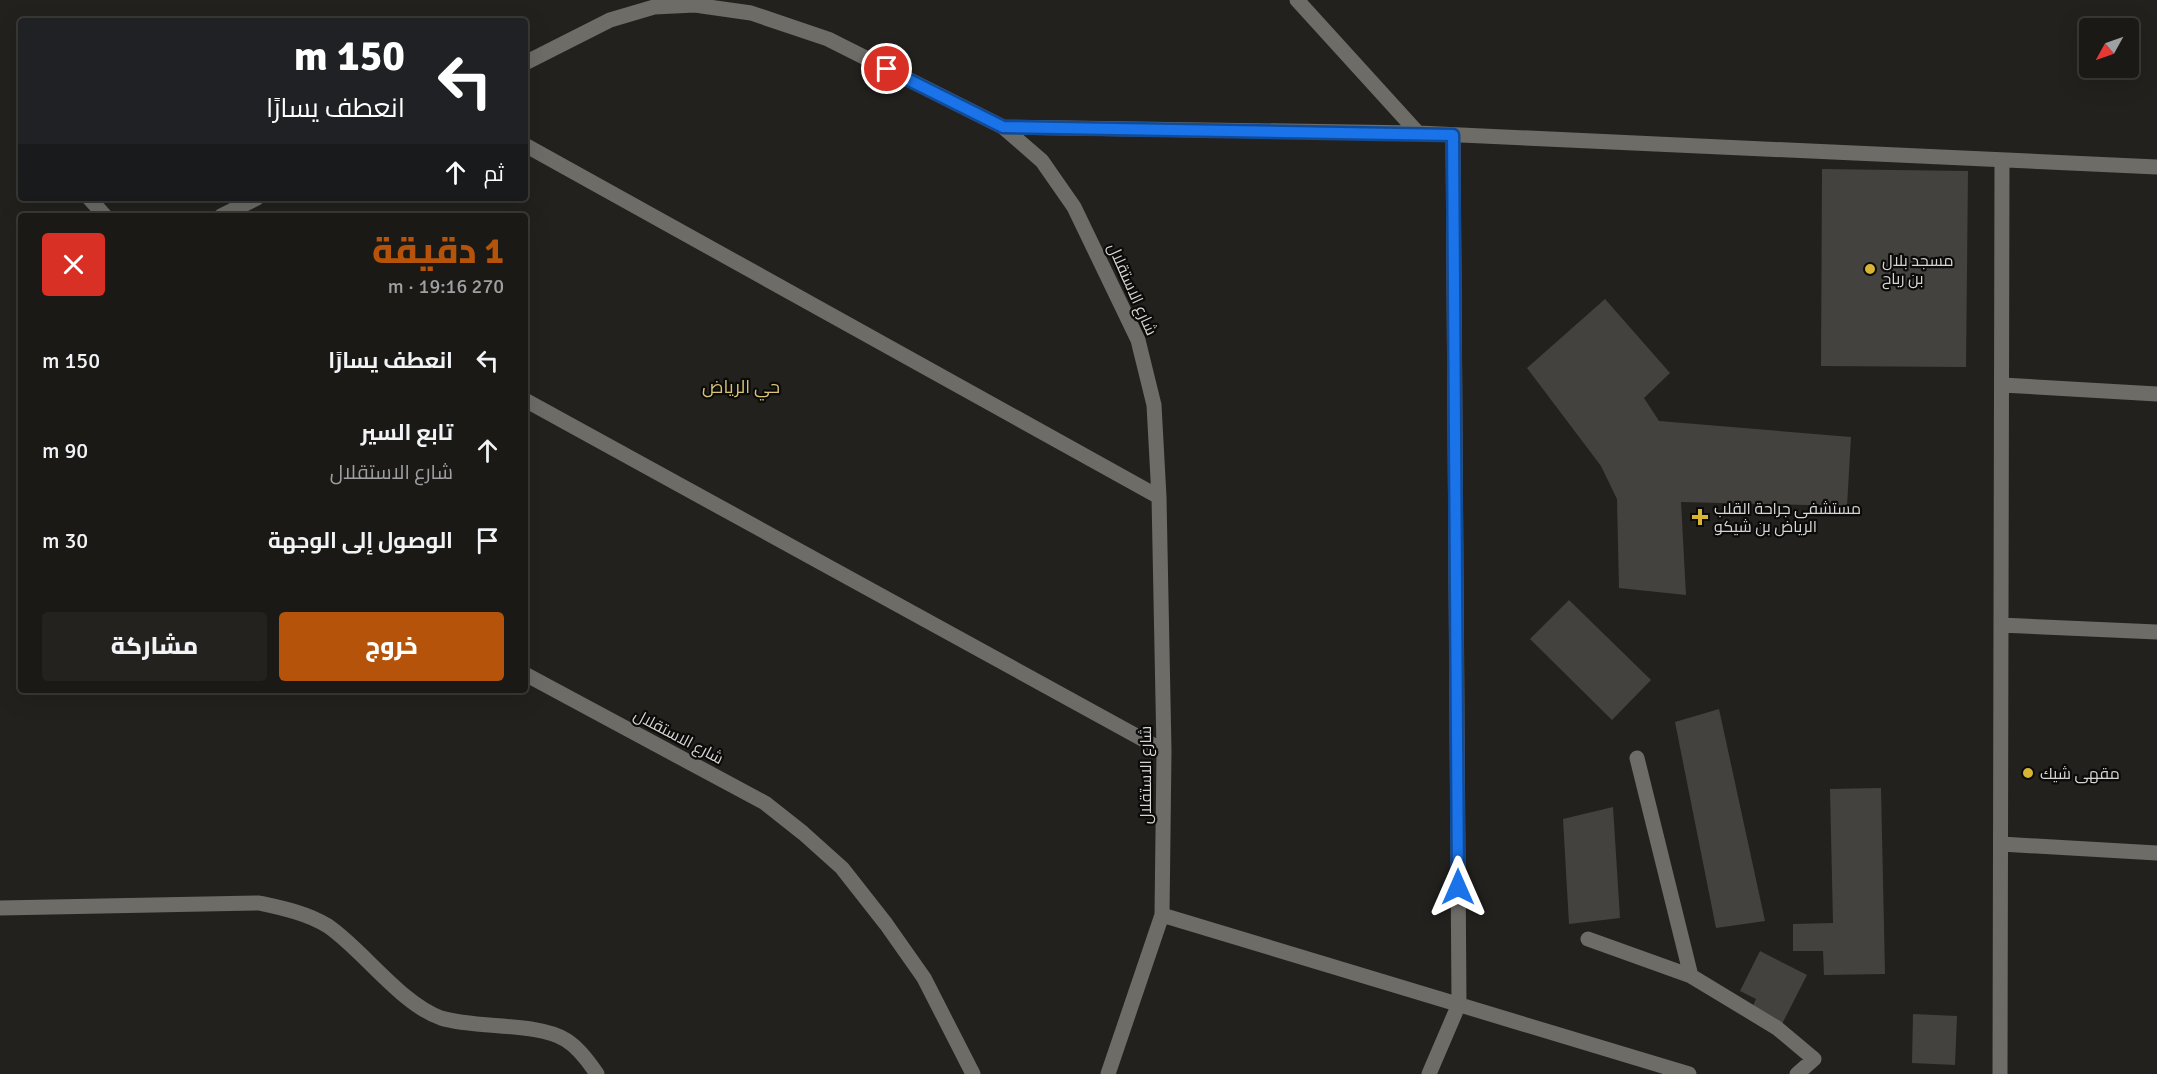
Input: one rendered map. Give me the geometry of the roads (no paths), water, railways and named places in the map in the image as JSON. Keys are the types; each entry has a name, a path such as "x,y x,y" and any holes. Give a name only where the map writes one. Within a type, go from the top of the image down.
{"street":[{"path":"1297,0 1418,133"},
{"name":"شارع الاستقلال","path":"528,61 610,20 654,7 695,5 751,13 828,39 1003,127 1042,161 1074,207 1138,340 1154,405 1159,497 1164,751 1162,915 1108,1074"},
{"path":"1003,127 1418,133 2157,167"},
{"path":"1430,1074 1459,1004 1453,135"},
{"path":"528,147 1159,497"},
{"path":"2000,1074 2002,160"},
{"path":"92,201 102,213"},
{"path":"227,213 251,201"},
{"path":"2002,385 2157,394"},
{"path":"528,402 1164,751"},
{"path":"2001,625 2157,632"},
{"name":"شارع الاستقلال","path":"528,676 765,803 803,833 842,868 886,924 924,978 973,1074"},
{"path":"1637,758 1691,976"},
{"path":"2001,844 2157,854"},
{"path":"0,908 259,903 293,911 327,926 420,1007 441,1018 540,1031 566,1040 588,1060 597,1074"},
{"path":"1162,915 1689,1074"},
{"path":"1588,939 1691,976 1777,1028 1814,1059 1797,1074"}],"place":[{"name":"مسجد بلال بن رباح","path":"1870,269"},
{"name":"مستشفى جراحة القلب الرياض بن شيكو","path":"1700,517"},
{"name":"مقهى شيك","path":"2028,773"}],"district":[{"name":"حي الرياض","path":"741,387"}]}
